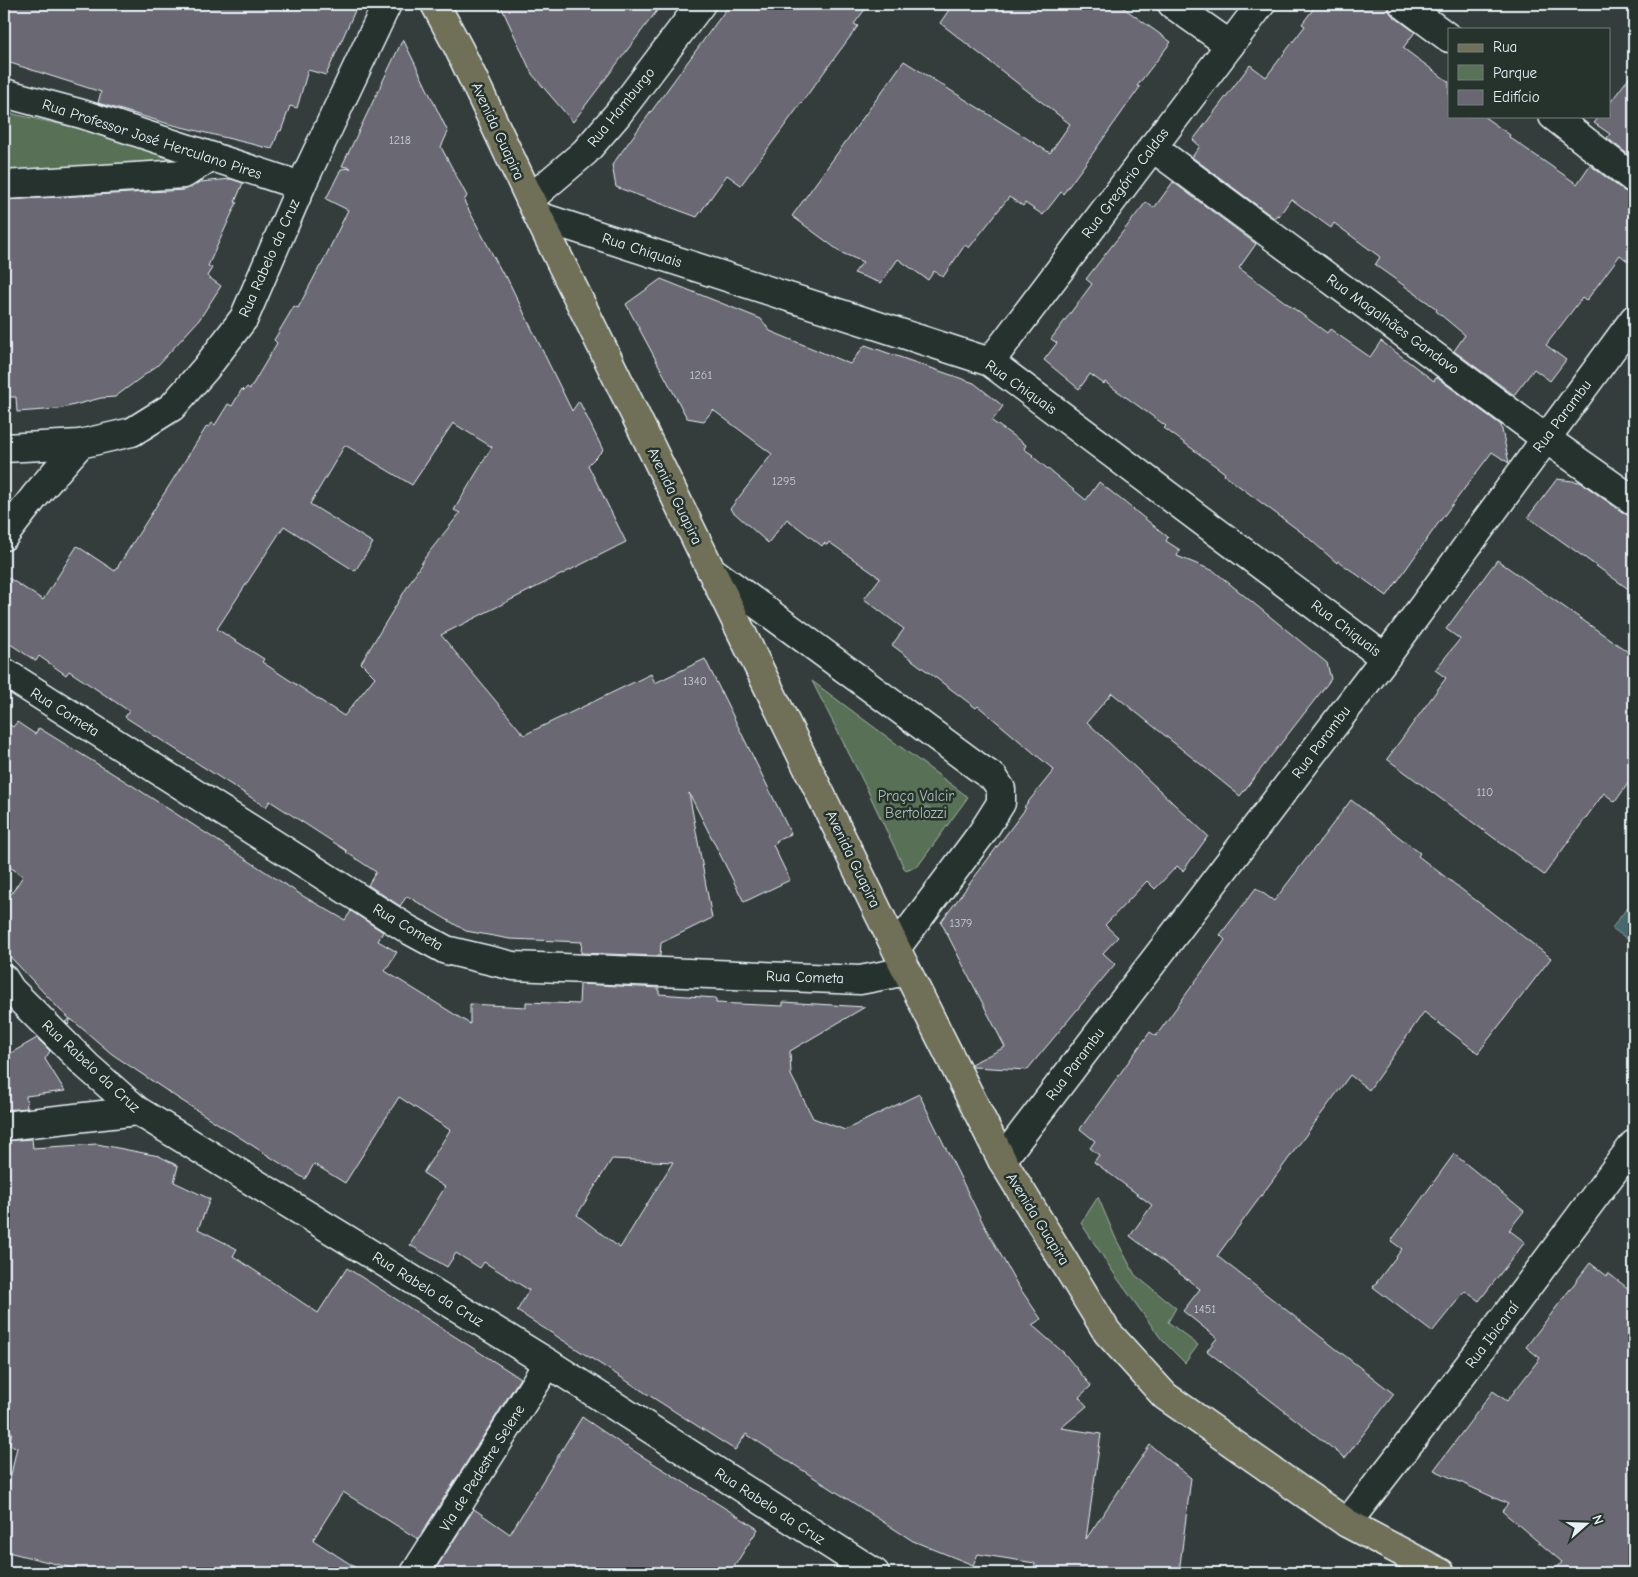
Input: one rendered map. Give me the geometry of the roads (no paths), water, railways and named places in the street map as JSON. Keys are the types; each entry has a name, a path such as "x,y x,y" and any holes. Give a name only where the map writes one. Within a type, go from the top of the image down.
{"main road":[{"name":"Avenida Guapira","path":"435,4 459,49 534,208 1002,1160 1107,1332 1165,1396 1347,1523 1442,1573"}],"street":[{"name":"Rua Rabelo da Cruz","path":"4,448 80,444 132,432 172,408 206,368 244,318 301,186 387,4"},
{"name":"Rua Hamburgo","path":"534,208 617,115 701,4"},
{"path":"1172,4 1230,46"},
{"name":"Rua Gregório Caldas","path":"990,362 1261,4"},
{"path":"1403,4 1448,37"},
{"name":"Rua Professor José Herculano Pires","path":"4,93 82,114 301,186"},
{"path":"1556,118 1634,179"},
{"name":"Rua Magalhães Gandavo","path":"1152,147 1545,438 1634,501"},
{"path":"4,185 184,174 210,157"},
{"name":"Rua Chiquais","path":"534,208 990,362 1385,658"},
{"name":"Rua Parambu","path":"1002,1160 1385,658 1634,318"},
{"path":"4,536 35,496 80,444"},
{"path":"711,570 994,778 1001,789 1001,803 902,959"},
{"name":"Rua Cometa","path":"4,672 256,821 409,930 446,950 513,966 860,980 902,959"},
{"name":"Rua Rabelo da Cruz","path":"4,979 11,990 87,1066 138,1111 548,1363 874,1573"},
{"path":"4,1126 138,1111"},
{"name":"Rua Ibicaraí","path":"1347,1523 1442,1401 1634,1144"},
{"name":"Via de Pedestre Selene","path":"415,1573 548,1363"}],"water":[{"path":"1627,908 1634,913 1634,944 1612,928"}],"park label":[{"name":"Praça Valcir Bertolozzi","path":"916,804"}]}
